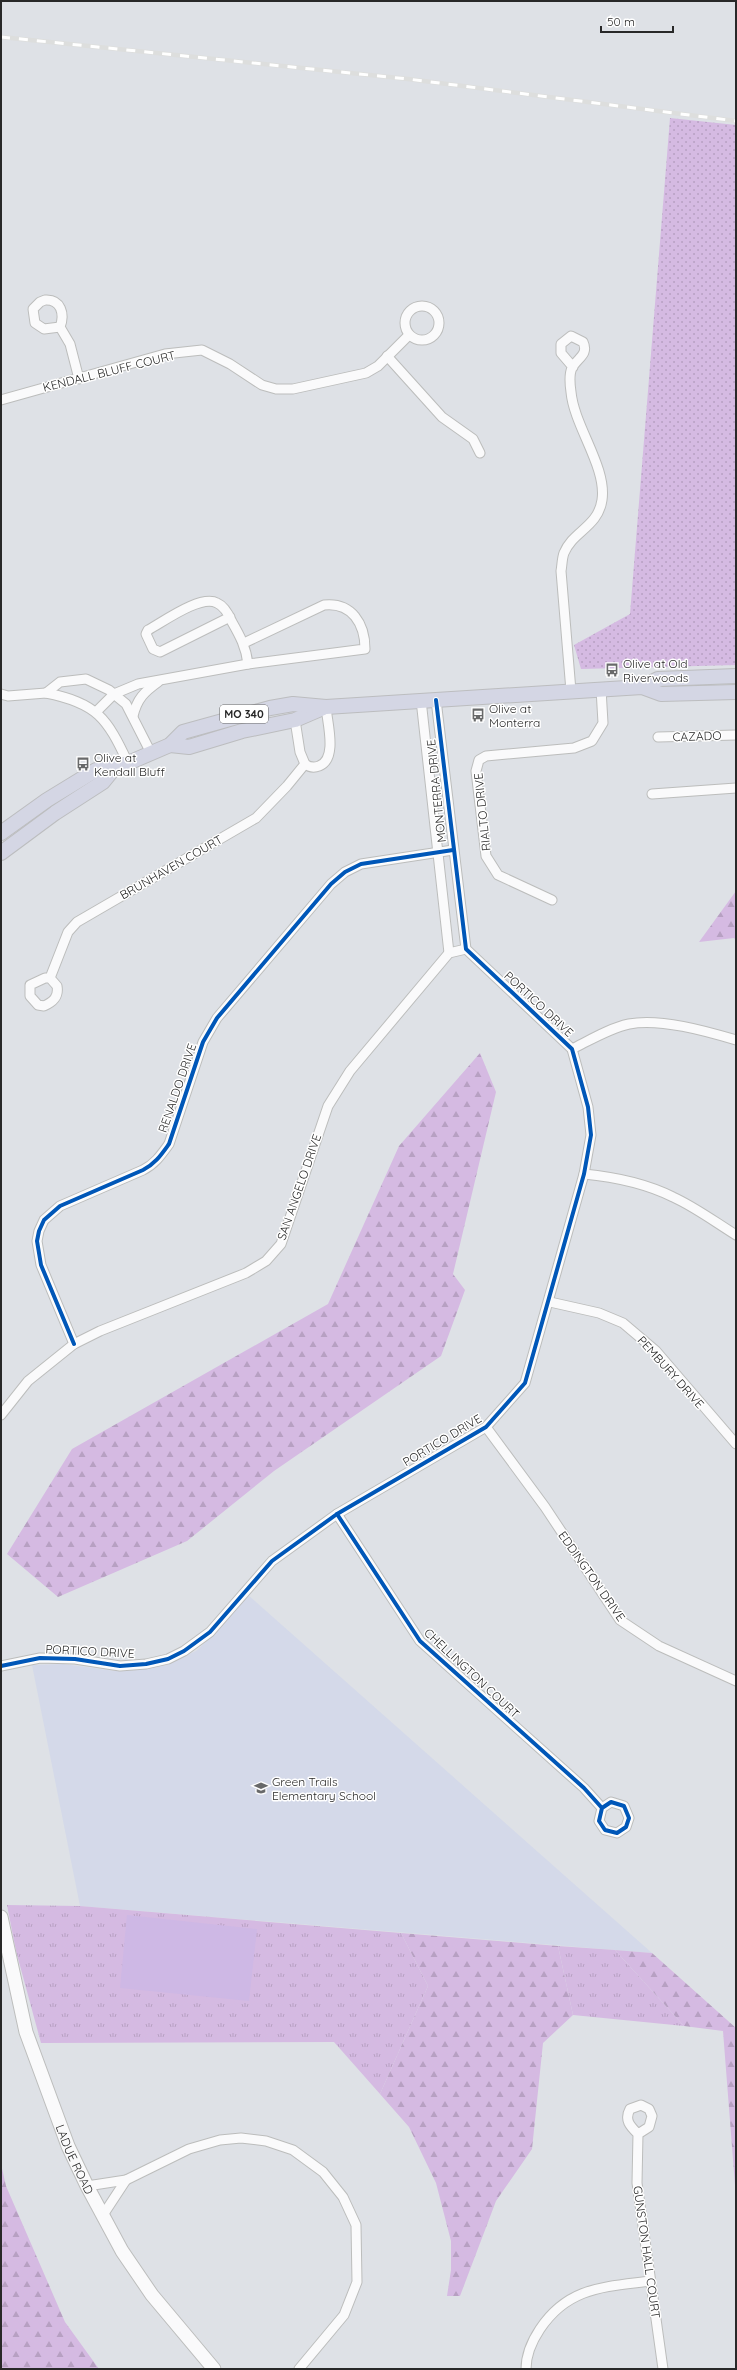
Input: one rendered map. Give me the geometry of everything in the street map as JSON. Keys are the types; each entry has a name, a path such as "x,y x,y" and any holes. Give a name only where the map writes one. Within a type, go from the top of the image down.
{"main road":[{"name":"MO 340","path":"642,687 658,679 736,676"},
{"name":"MO 340","path":"1,833 47,800 96,770 122,765 152,753 170,745 183,732 241,715 293,704 326,707 642,687 661,694 736,692"},
{"name":"MO 340","path":"170,745 189,747 242,731 295,720 326,707"},
{"name":"MO 340","path":"1,853 54,813 103,782 122,765"},
{"name":"LADUE ROAD","path":"1,1917 26,2032 68,2146 87,2186 122,2251 152,2295 214,2369"}],"street":[{"path":"60,327 70,344 79,379"},
{"name":"KENDALL BLUFF COURT","path":"1,400 166,354 202,350 230,364 262,385 276,389 293,389 366,373 378,366 408,335"},
{"path":"387,356 442,417 473,439 480,453"},
{"path":"571,692 561,571 564,553 576,537 592,523 602,499 600,477 571,394 572,368"},
{"path":"230,617 160,652 153,650 146,634 153,628 203,602 217,603 230,617 244,643 248,664"},
{"path":"97,711 114,694 138,684 248,664 365,650 365,641 354,613 347,608 332,604 324,605 244,643"},
{"path":"46,693 60,682 86,679 98,684 126,704 152,753"},
{"path":"133,716 136,704 142,695 160,681"},
{"name":"RIALTO DRIVE","path":"552,900 498,875 486,856 476,771 479,760 486,756 574,748 592,741 603,723 602,689"},
{"path":"1,694 8,696 46,693 73,698 97,711 115,735 122,765"},
{"name":"MONTERRA DRIVE","path":"421,700 449,953"},
{"name":"MONTERRA DRIVE","path":"436,700 466,949"},
{"path":"295,720 300,752 304,764 316,767 322,765 328,758 330,751 326,707"},
{"name":"CAZADO","path":"658,737 736,735"},
{"name":"BRUNHAVEN COURT","path":"50,978 68,932 77,922 256,818 287,786 304,764"},
{"path":"652,794 736,788"},
{"name":"RENALDO DRIVE","path":"74,1344 38,1254 37,1241 44,1220 60,1206 143,1170 152,1165 161,1157 171,1138 203,1042 217,1018 331,884 345,872 361,864 453,850"},
{"path":"449,953 466,949"},
{"name":"PORTICO DRIVE","path":"1,1666 40,1658 75,1659 120,1666 146,1664 168,1659 184,1651 210,1632 272,1561 337,1514 486,1427 525,1383 550,1302 584,1174 591,1135 588,1107 572,1049 466,949"},
{"name":"SAN ANGELO DRIVE","path":"1,1415 28,1381 74,1344 100,1331 246,1273 266,1261 281,1244 328,1106 350,1071 449,953"},
{"path":"572,1049 618,1028 640,1023 688,1028 736,1040"},
{"path":"584,1174 614,1177 634,1182 673,1196 736,1235"},
{"name":"PEMBURY DRIVE","path":"550,1302 599,1313 623,1323 656,1351 736,1444"},
{"name":"EDDINGTON DRIVE","path":"486,1427 545,1507 620,1620 659,1646 736,1681"},
{"name":"CHELLINGTON COURT","path":"337,1514 420,1641 584,1788 602,1808"},
{"name":"GUNSTON HALL COURT","path":"638,2134 637,2183 663,2369"},
{"path":"87,2186 126,2180 189,2149 220,2140 241,2138 266,2141 293,2150 323,2172 343,2197 356,2225 357,2282 344,2315 299,2369"},
{"path":"103,2215 126,2180"},
{"path":"526,2369 526,2359 535,2337 550,2315 566,2301 595,2288 650,2281"}],"shaded area":[{"name":"Green Trails Elementary School","path":"248,1595 652,1953 80,1906 32,1665 63,1664 115,1671 137,1670 166,1665 196,1651 212,1636"},
{"path":"127,1915 257,1929 249,2001 120,1988"}],"green space":[{"path":"670,118 736,125 736,665 581,669 574,645 630,614"},
{"path":"736,891 736,940 734,938 699,942"},
{"path":"480,1053 496,1092 453,1274 465,1290 441,1356 274,1471 187,1541 58,1597 7,1554 72,1449 328,1304 399,1146"},
{"path":"7,1905 80,1906 401,1933 428,1986 380,2094 334,2042 41,2043 16,1951"},
{"path":"401,1933 558,1946 573,2015 543,2043 532,2149 496,2201 460,2296 447,2296 451,2270 451,2241 436,2183 409,2127 380,2094 428,1986"},
{"path":"558,1946 615,1950 684,2026 573,2015"},
{"path":"615,1950 652,1953 736,2028 736,2198 723,2031 684,2026"},
{"path":"1,2164 6,2186 65,2322 99,2369 1,2369"}],"railway":[{"path":"1,37 408,79 736,121"}],"cycle path":[{"path":"1,1666 40,1658 75,1659 120,1666 146,1664 168,1659 184,1651 210,1632 272,1561 337,1514 486,1427 525,1383 584,1174 591,1135 588,1107 572,1049 466,949 436,700"},
{"path":"74,1344 41,1265 37,1241 39,1231 44,1220 60,1206 143,1170 151,1165 160,1155 169,1144 203,1042 217,1018 331,884 345,872 361,864 453,850"},
{"path":"337,1514 420,1641 584,1788 602,1808 611,1802 624,1806 629,1818 626,1827 617,1833 605,1830 599,1821 602,1808"}],"place":[{"name":"Olive at Old Riverwoods","path":"612,670"},
{"name":"Olive at Monterra","path":"478,715"},
{"name":"Olive at Kendall Bluff","path":"83,764"},
{"name":"Green Trails Elementary School","path":"261,1788"}]}
